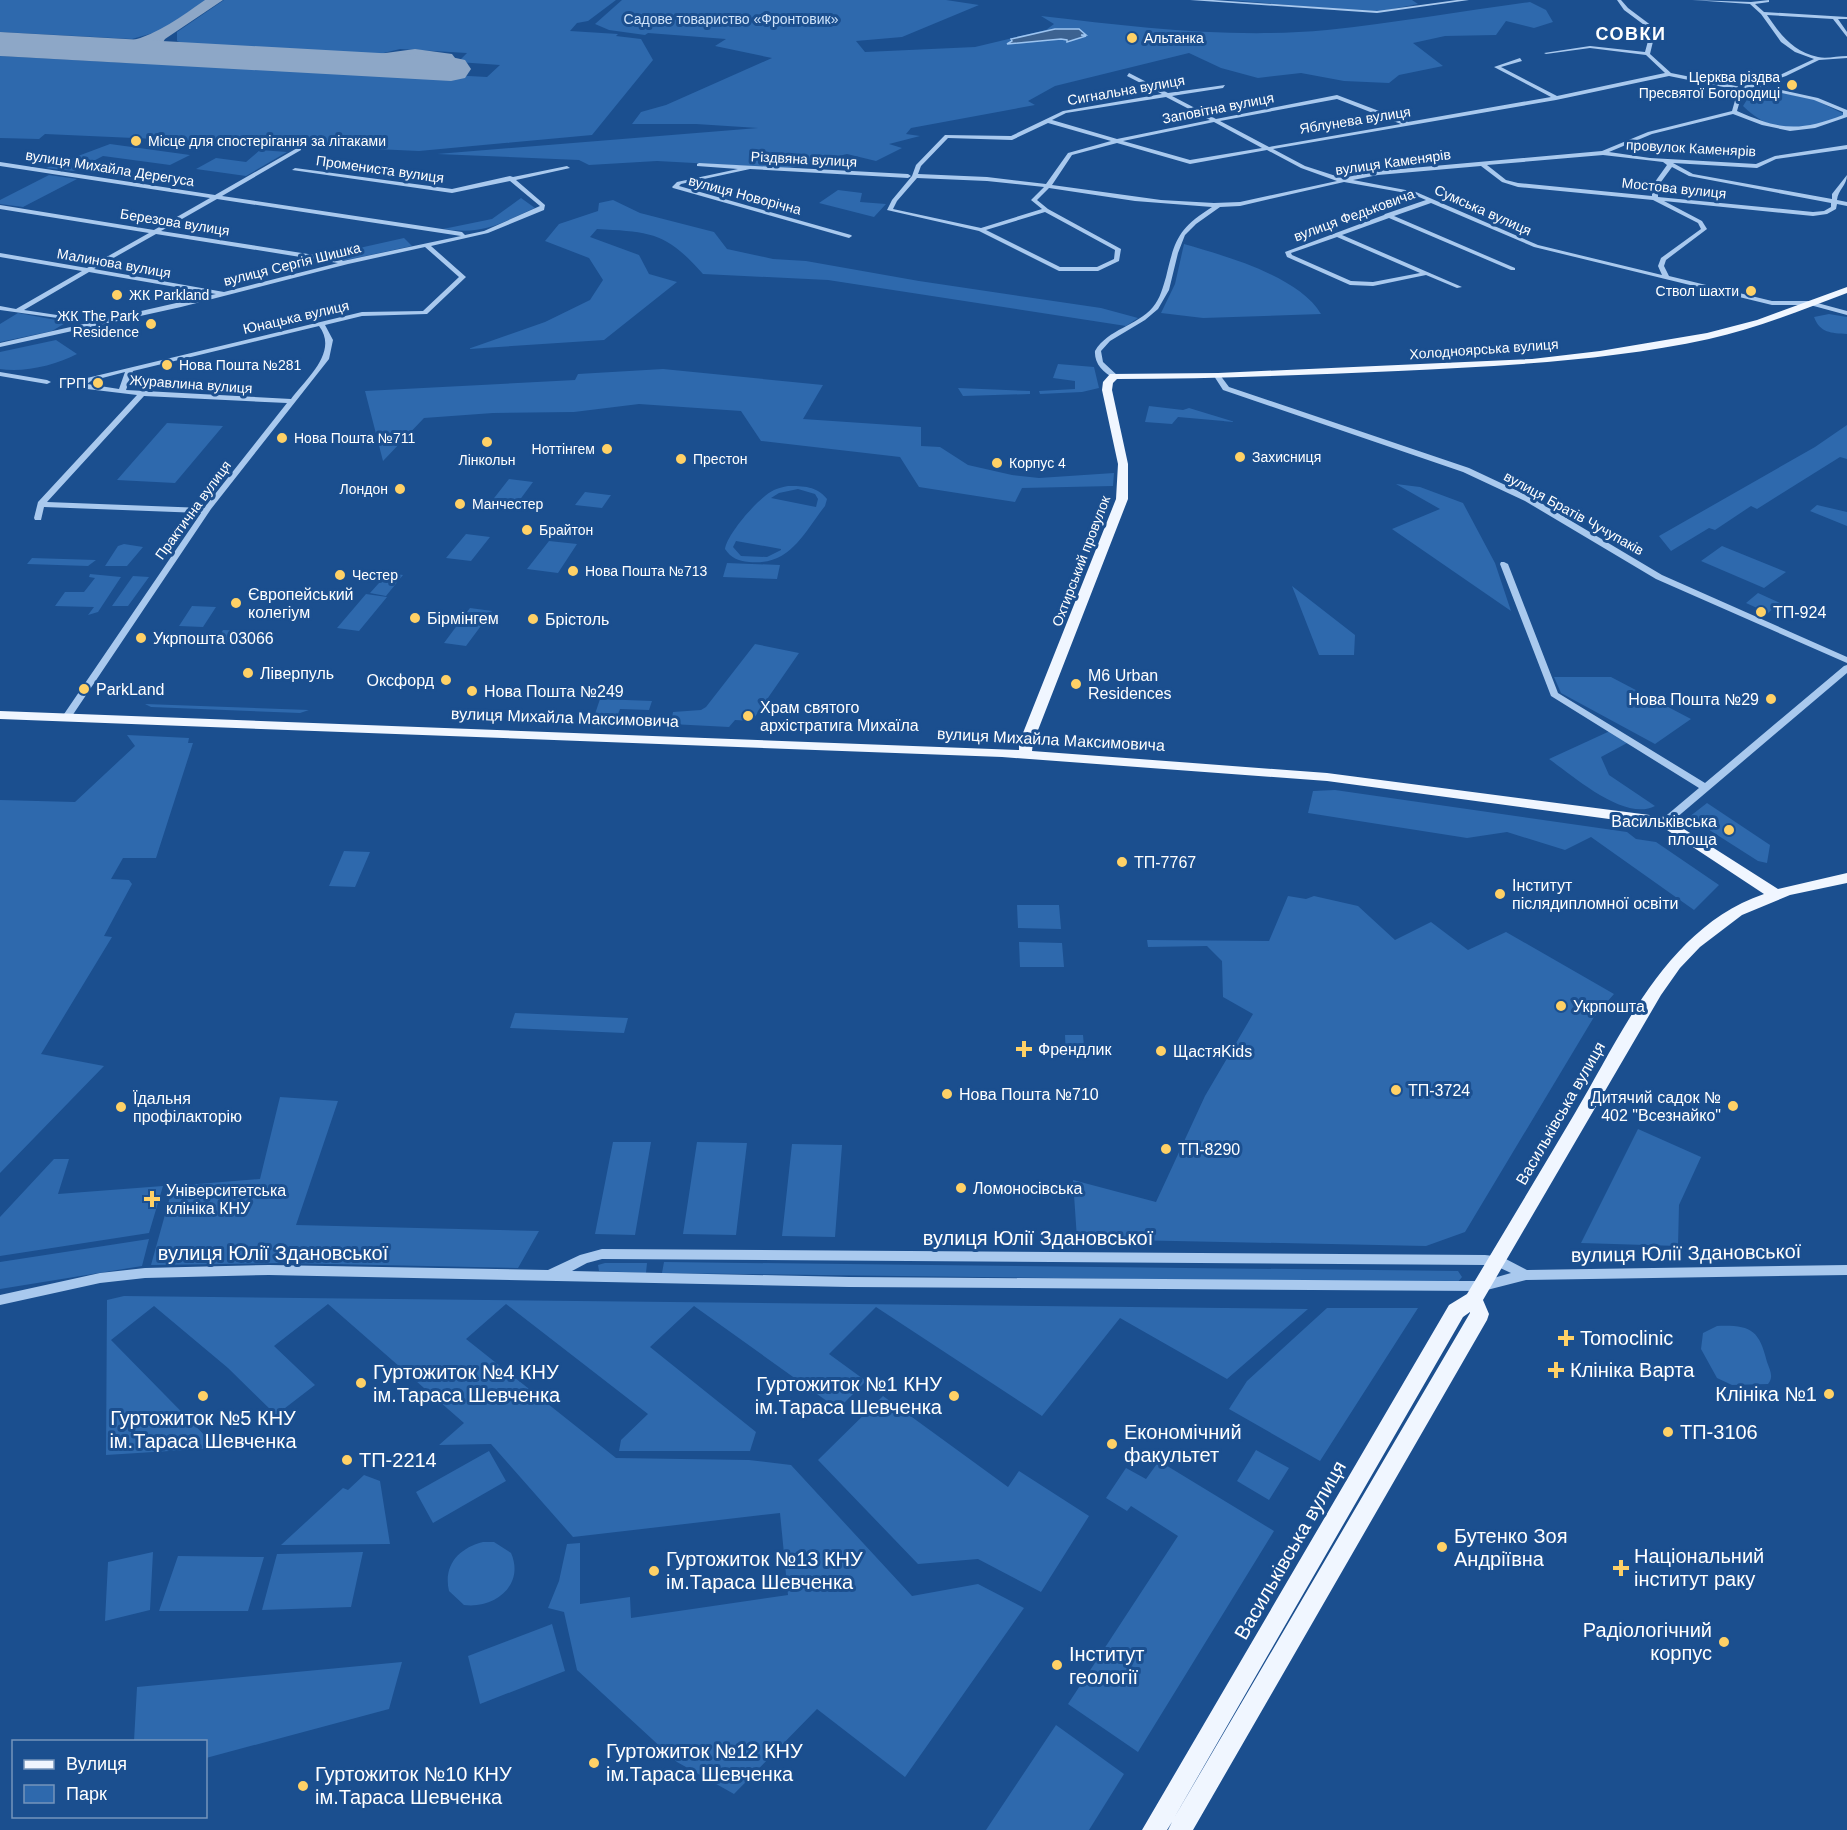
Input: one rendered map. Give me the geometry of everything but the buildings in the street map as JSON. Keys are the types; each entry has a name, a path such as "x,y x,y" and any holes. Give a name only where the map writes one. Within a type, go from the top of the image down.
{"main road":[{"name":"Холодноярська вулиця","path":"1114,376 1218,376 1532,362 1600,354 1708,336 1847,290"},
{"name":"Охтирський провулок","path":"1025,754 1026,743 1122,499 1123,464 1107,390 1108,382 1114,376"},
{"name":"вулиця Михайла Максимовича","path":"0,715 1025,754 1327,777 1665,822"},
{"path":"1665,822 1775,894"},
{"name":"Васильківська вулиця","path":"1154,1830 1456,1311 1479,1293 1655,991 1679,956 1720,921 1775,894 1847,878"},
{"name":"Васильківська вулиця","path":"1180,1830 1480,1314 1479,1293"}],"street":[{"path":"1192,0 1377,12 1467,0"},
{"path":"1619,0 1626,9 1654,30 1647,54"},
{"path":"1694,0 1751,3 1767,1"},
{"path":"1751,3 1763,13 1783,41 1818,58 1847,57"},
{"path":"1763,13 1847,18"},
{"path":"1834,17 1847,36"},
{"path":"1546,53 1590,47 1647,54 1669,74 1740,89 1784,75 1818,58"},
{"path":"1810,55 1847,52"},
{"path":"1520,60 1497,67 1556,98"},
{"name":"Яблунева вулиця","path":"1048,121 1186,162 1556,98 1669,74"},
{"name":"Сумська вулиця","path":"1129,75 1303,167 1341,180 1402,190 1433,200 1528,243 1781,304 1810,303 1847,313"},
{"path":"1740,89 1734,112 1765,126 1785,130 1806,128 1846,116 1845,111 1816,99 1750,85"},
{"name":"Сигнальна вулиця","path":"911,176 947,136 1012,138 1057,115 1080,109 1223,86"},
{"name":"Заповітна вулиця","path":"1047,187 1070,154 1113,141 1337,97 1407,124"},
{"name":"вулиця Каменярів","path":"911,176 1012,181 1096,195 1217,206 1240,204 1341,180 1398,170 1603,153 1650,133 1734,112"},
{"name":"провулок Каменярів","path":"1603,153 1668,163 1756,166 1775,158 1847,147"},
{"path":"17,311 299,149"},
{"name":"Мостова вулиця","path":"1481,163 1509,183 1813,214 1830,211 1836,204 1835,194 1847,177"},
{"path":"1667,278 1662,266 1663,260 1704,229 1700,222 1655,199 1655,186 1668,163 1691,175 1847,204"},
{"name":"вулиця Михайла Дерегуса","path":"0,164 471,235"},
{"name":"Різдвяна вулиця","path":"699,165 911,176"},
{"path":"709,177 717,171 716,167"},
{"name":"Промениста вулиця","path":"295,170 452,191 567,168"},
{"name":"вулиця Новорічна","path":"749,168 679,183 675,187 849,236"},
{"path":"911,176 890,210 981,230 1059,269 1098,269 1118,260 1118,249 1046,210 1034,200 1047,187"},
{"name":"вулиця Сергія Шишка","path":"0,345 225,294 347,262 486,232 543,207 510,178"},
{"name":"вулиця Федьковича","path":"1427,273 1373,284 1350,283 1289,256 1288,252 1433,200"},
{"path":"1114,376 1102,366 1097,352 1102,344 1136,325 1157,306 1165,292 1181,237 1187,228 1217,206"},
{"name":"Березова вулиця","path":"0,207 347,262"},
{"path":"981,230 1046,210"},
{"path":"1387,215 1513,269"},
{"path":"1336,234 1459,287"},
{"name":"Юнацька вулиця","path":"87,387 83,384 89,379 320,323 362,314 425,313 463,277 427,245"},
{"name":"Малинова вулиця","path":"0,255 225,294"},
{"path":"0,308 70,320"},
{"name":"Практична вулиця","path":"67,717 207,510 326,359 331,344 329,333 320,323"},
{"path":"122,391 130,369"},
{"path":"0,374 46,382"},
{"name":"вулиця Братів Чучупаків","path":"1218,376 1226,388 1466,470 1528,499 1659,577 1847,660"},
{"name":"Журавлина вулиця","path":"87,387 142,394 293,401"},
{"path":"38,518 41,504 142,394"},
{"path":"41,504 207,510"},
{"path":"1504,564 1554,694 1706,788"},
{"path":"1665,822 1847,668"},
{"name":"вулиця Юлії Здановської","path":"550,1275 584,1259 602,1254 1498,1261 1526,1275"},
{"name":"вулиця Юлії Здановської","path":"0,1300 100,1278 145,1273 269,1270 1479,1293 1526,1275 1847,1270"}],"green space":[{"path":"0,0 207,0 160,31 132,39 0,32"},
{"path":"224,0 616,0 588,21 577,23 570,31 618,34 616,36 641,39 653,60 592,135 419,151 45,134 39,139 0,138 0,56 129,63 137,58 487,77 500,65 458,62 467,53 400,49 367,57 194,48 177,41 177,32"},
{"name":"Садове товариство «Фронтовик»","path":"622,0 946,0 979,5 902,37 856,41 865,52 975,47 1046,30 1054,24 1041,16 1184,31 1291,32 1378,24 1530,2 1546,10 1553,22 1534,28 1506,21 1496,35 1445,36 1413,43 1443,66 1399,75 1389,83 1344,81 1301,73 1258,78 1221,68 1189,53 1055,86 1028,101 1035,105 911,128 906,134 920,136 889,144 902,148 876,161 847,154 789,168 657,161 589,165 579,160 437,154 758,128 696,124 632,124 641,112 666,105 772,58 715,46 726,39 648,33 645,35 609,30 595,24"},
{"path":"1228,0 1412,0 1418,4 1377,12"},
{"path":"1755,87 1815,100 1846,115 1805,127 1779,127 1755,116 1743,106"},
{"path":"110,144 190,155 170,165 103,156 74,171 46,168"},
{"path":"260,150 287,152 246,176 196,169 216,158 246,162"},
{"path":"49,175 77,179 23,207 0,204 0,200"},
{"path":"838,190 862,193 860,202 886,204 874,217 819,203"},
{"path":"521,198 535,208 491,227 470,231 443,229 492,219"},
{"path":"613,200 640,213 714,232 727,249 773,259 806,261 919,281 1101,308 1138,318 1126,326 828,280 703,274 678,250 656,237 631,231 597,229 590,237 639,255 649,274 677,282 604,340 468,349 545,322 590,300 603,280 589,258 545,241 559,224 598,211 599,203"},
{"path":"404,238 412,246 342,261 319,257"},
{"path":"1184,244 1240,261 1279,278 1310,301 1321,314 1203,318 1161,313 1175,284"},
{"path":"18,313 67,322 52,331 0,342 0,324"},
{"path":"1829,314 1847,317 1847,334 1831,332 1819,326 1814,317"},
{"path":"56,340 77,354 40,367 19,370 0,369 0,352"},
{"path":"1058,364 1094,367 1099,388 1082,392 1040,394 1039,391 1075,389 1075,381 1053,378"},
{"path":"663,369 823,385 803,419 921,427 921,446 940,447 968,465 1012,475 1039,478 1114,473 1113,486 1022,488 1015,502 919,487 900,457 761,441 741,411 639,404 574,412 493,413 424,418 383,461 365,391 575,380 578,374"},
{"path":"958,388 1030,391 1030,394 963,396"},
{"path":"1149,406 1183,410 1189,408 1235,422 1178,417 1172,424 1145,422"},
{"path":"167,423 223,426 175,483 117,480"},
{"path":"1847,425 1847,459 1840,457 1757,509 1751,506 1715,530 1709,528 1671,551 1659,536 1815,447"},
{"path":"509,479 533,482 516,505 491,502"},
{"path":"1396,484 1420,487 1463,503 1495,563 1511,611 1392,529 1440,509"},
{"path":"786,486 819,491 827,499 825,506 794,546 775,559 745,562 732,557 725,549 737,526 768,494","holes":["798,489 815,494 818,499 816,507 771,498 779,493","736,541 781,549 781,550 767,557 741,556 733,547"]},
{"path":"585,492 611,495 602,508 575,505"},
{"path":"1817,505 1847,512 1847,526 1810,511"},
{"path":"466,534 490,537 471,561 446,558"},
{"path":"549,541 577,544 558,573 527,569"},
{"path":"124,544 143,547 127,566 105,566 118,546"},
{"path":"1722,546 1786,572 1764,588 1701,561"},
{"path":"32,558 96,560 88,566 27,564"},
{"path":"727,563 780,565 777,579 723,577"},
{"path":"388,573 403,575 386,596 370,593"},
{"path":"90,574 121,577 98,612 88,615 94,607 55,606 65,592 84,592 95,578 89,577"},
{"path":"133,576 149,577 128,606 112,606"},
{"path":"1292,586 1355,635 1354,655 1319,655"},
{"path":"1758,593 1780,603 1768,613 1746,603"},
{"path":"366,594 387,597 359,631 337,628"},
{"path":"192,606 216,607 203,627 179,626"},
{"path":"470,608 492,611 466,646 444,643"},
{"path":"223,630 251,631 244,643 216,642"},
{"path":"755,644 799,653 752,721 735,720 729,727 671,724 673,712 701,710 706,707"},
{"path":"1554,677 1611,677 1691,719 1655,744 1561,693"},
{"path":"600,699 652,701 649,710 620,709 617,717 594,717"},
{"path":"145,704 309,710 300,713 151,707"},
{"path":"1610,731 1629,742 1601,757 1609,775 1655,806 1643,809 1629,808 1615,803 1585,786 1549,759"},
{"path":"127,735 189,738 188,743 193,743 156,858 123,858 111,879 129,880 132,884 104,936 112,937 41,1054 104,1066 0,1173 0,800 75,802 135,746"},
{"path":"1335,790 1627,832 1636,839 1656,842 1719,885 1694,910 1591,837 1565,850 1507,832 1467,838 1308,813 1313,791"},
{"path":"1707,803 1770,845 1767,863 1758,861 1689,817"},
{"path":"344,851 370,852 355,887 329,886"},
{"path":"1288,896 1306,899 1314,896 1358,906 1395,940 1431,922 1468,950 1506,932 1614,994 1594,1017 1465,1232 1426,1246 1077,1239 1073,1180 1156,1202 1205,1096 1253,1014 1223,997 1222,961 1207,946 1148,947 1147,940 1269,941"},
{"path":"1017,905 1059,905 1061,929 1018,928"},
{"path":"1019,942 1062,943 1064,967 1020,967"},
{"path":"515,1013 628,1018 624,1033 510,1028"},
{"path":"1065,1035 1083,1035 1085,1057 1066,1057"},
{"path":"280,1097 338,1101 296,1225 539,1231 518,1268 283,1263 151,1265 173,1186 260,1179"},
{"path":"1638,1129 1701,1157 1679,1205 1678,1246 1581,1243"},
{"path":"613,1142 651,1142 635,1235 595,1234"},
{"path":"697,1142 747,1143 736,1235 683,1234"},
{"path":"792,1144 842,1145 835,1237 782,1236"},
{"path":"54,1159 69,1159 58,1194 163,1186 149,1233 0,1256 0,1217"},
{"path":"149,1239 142,1266 0,1289 0,1262"},
{"path":"664,1262 1458,1271 1462,1277 1457,1283 662,1273"},
{"path":"647,1263 646,1273 599,1271 598,1265"},
{"path":"124,1296 1308,1309 1227,1379 1120,1318 1042,1416 876,1307 829,1354 866,1381 838,1409 694,1306 650,1347 756,1432 750,1451 619,1451 621,1440 648,1414 506,1304 466,1339 616,1458 749,1460 791,1465 912,1596 978,1584 1024,1608 905,1777 817,1709 734,1794 677,1762 577,1670 564,1612 548,1608 559,1581 567,1544 580,1543 580,1604 630,1597 631,1618 788,1595 780,1513 573,1537 491,1444 439,1445 464,1423 328,1304 274,1346 315,1385 276,1415 228,1368 154,1306 111,1340 217,1448 106,1455 107,1300"},
{"path":"1327,1308 1418,1308 1320,1461 1229,1409 1247,1381"},
{"path":"1717,1326 1745,1328 1756,1336 1764,1351 1770,1371 1771,1379 1768,1384 1732,1385 1717,1378 1701,1349 1703,1333"},
{"path":"883,1396 1008,1487 1019,1471 1089,1516 1041,1592 978,1559 918,1564 818,1460"},
{"path":"1256,1450 1289,1468 1269,1500 1237,1481"},
{"path":"489,1451 506,1481 433,1523 416,1492"},
{"path":"1159,1461 1274,1531 1138,1752 1068,1704 1178,1536 1131,1506 1127,1511 1106,1498 1126,1468 1146,1479"},
{"path":"364,1475 380,1481 390,1544 281,1545 343,1488 348,1490"},
{"path":"483,1542 494,1542 511,1553 514,1575 510,1585 496,1599 486,1603 464,1605 449,1591 448,1573 460,1553"},
{"path":"153,1552 150,1610 105,1621 108,1562"},
{"path":"363,1552 351,1607 262,1610 277,1554"},
{"path":"178,1556 264,1557 248,1611 159,1611"},
{"path":"552,1624 565,1671 480,1704 468,1656"},
{"path":"402,1662 389,1709 207,1758 207,1740 134,1740 137,1687"},
{"path":"1056,1725 1124,1774 1089,1830 986,1830"}],"shaded area":[{"path":"1055,29 1079,29 1086,35 1081,35 1086,36 1067,42 1061,39 1007,44 1012,41 1011,39"}],"taxiway":[{"path":"98,49 117,48 147,41 173,28 215,0"},
{"path":"157,39 153,45 157,49 187,54"},
{"path":"349,63 415,54 446,57 450,62 428,72 385,65"}],"runway":[{"path":"0,44 451,69"}],"place":[{"name":"Альтанка","path":"1132,38"},
{"name":"Церква різдва Пресвятої Богородиці","path":"1792,85"},
{"name":"Місце для спостерігання за літаками","path":"136,141"},
{"name":"Ствол шахти","path":"1751,291"},
{"name":"ЖК Parkland","path":"117,295"},
{"name":"ЖК The Park Residence","path":"151,324"},
{"name":"Нова Пошта №281","path":"167,365"},
{"name":"ГРП","path":"98,383"},
{"name":"Нова Пошта №711","path":"282,438"},
{"name":"Лінкольн","path":"487,442"},
{"name":"Ноттінгем","path":"607,449"},
{"name":"Захисниця","path":"1240,457"},
{"name":"Престон","path":"681,459"},
{"name":"Корпус 4","path":"997,463"},
{"name":"Лондон","path":"400,489"},
{"name":"Манчестер","path":"460,504"},
{"name":"Брайтон","path":"527,530"},
{"name":"Нова Пошта №713","path":"573,571"},
{"name":"Честер","path":"340,575"},
{"name":"Європейський колегіум","path":"236,603"},
{"name":"ТП-924","path":"1761,612"},
{"name":"Бірмінгем","path":"415,618"},
{"name":"Брістоль","path":"533,619"},
{"name":"Укрпошта 03066","path":"141,638"},
{"name":"Ліверпуль","path":"248,673"},
{"name":"Оксфорд","path":"446,680"},
{"name":"M6 Urban Residences","path":"1076,684"},
{"name":"ParkLand","path":"84,689"},
{"name":"Нова Пошта №249","path":"472,691"},
{"name":"Нова Пошта №29","path":"1771,699"},
{"name":"Храм святого архістратига Михаїла","path":"748,716"},
{"name":"Васильківська площа","path":"1729,830"},
{"name":"ТП-7767","path":"1122,862"},
{"name":"Інститут післядипломної освіти","path":"1500,894"},
{"name":"Укрпошта","path":"1561,1006"},
{"name":"Френдлик","path":"1024,1049"},
{"name":"ЩастяKids","path":"1161,1051"},
{"name":"ТП-3724","path":"1396,1090"},
{"name":"Нова Пошта №710","path":"947,1094"},
{"name":"Дитячий садок № 402 \"Всезнайко\"","path":"1733,1106"},
{"name":"Їдальня профілакторію","path":"121,1107"},
{"name":"ТП-8290","path":"1166,1149"},
{"name":"Ломоносівська","path":"961,1188"},
{"name":"Університетська клініка КНУ","path":"152,1199"},
{"name":"Tomoclinic","path":"1566,1338"},
{"name":"Клініка Варта","path":"1556,1370"},
{"name":"Гуртожиток №4 КНУ ім.Тараса Шевченка","path":"361,1383"},
{"name":"Клініка №1","path":"1829,1394"},
{"name":"Гуртожиток №5 КНУ ім.Тараса Шевченка","path":"203,1396"},
{"name":"Гуртожиток №1 КНУ ім.Тараса Шевченка","path":"954,1396"},
{"name":"ТП-3106","path":"1668,1432"},
{"name":"Економічний факультет","path":"1112,1444"},
{"name":"ТП-2214","path":"347,1460"},
{"name":"Бутенко Зоя Андріївна","path":"1442,1547"},
{"name":"Національний інститут раку","path":"1621,1568"},
{"name":"Гуртожиток №13 КНУ ім.Тараса Шевченка","path":"654,1571"},
{"name":"Радіологічний корпус","path":"1724,1642"},
{"name":"Інститут геології","path":"1057,1665"},
{"name":"Гуртожиток №12 КНУ ім.Тараса Шевченка","path":"594,1763"},
{"name":"Гуртожиток №10 КНУ ім.Тараса Шевченка","path":"303,1786"}],"district":[{"name":"СОВКИ","path":"1631,34"}]}
